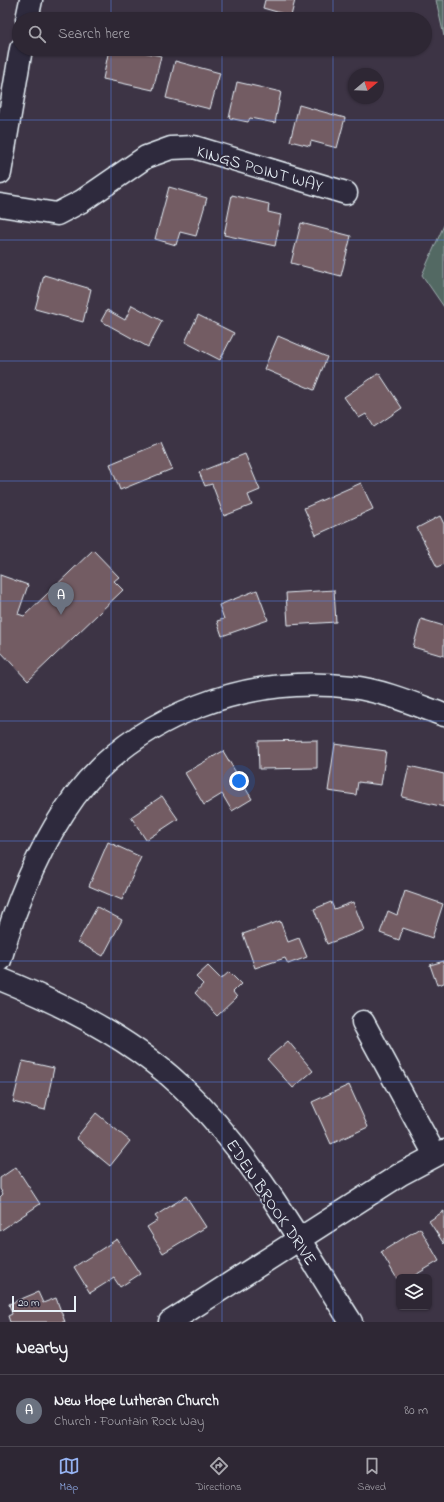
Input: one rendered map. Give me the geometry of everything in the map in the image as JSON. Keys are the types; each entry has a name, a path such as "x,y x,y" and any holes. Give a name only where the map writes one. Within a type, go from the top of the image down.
{"street":[{"path":"28,12 31,0"},
{"path":"0,172 20,56"},
{"name":"KINGS POINT WAY","path":"0,205 57,214 82,201 146,157 171,148 194,147 346,193"},
{"path":"0,960 7,936 34,867 54,829 76,796 102,766 130,742 165,721 199,705 246,691 288,686 326,684 354,687 390,695 444,715"},
{"name":"EDEN BROOK DRIVE","path":"0,978 48,998 96,1025 143,1056 181,1086 223,1132 259,1178 351,1322"},
{"path":"170,1322 299,1241 401,1174 439,1153 363,1022"}],"green space":[{"path":"436,0 444,0 444,36"},
{"path":"444,225 444,307 422,275"}],"building":[{"path":"265,0 295,0 292,12 277,12 263,8"},
{"path":"108,56 161,56 153,90 103,79"},
{"path":"175,61 220,73 210,109 166,98"},
{"path":"237,82 281,92 275,123 250,118 248,122 229,118"},
{"path":"299,105 345,118 337,148 311,141 310,146 290,141"},
{"path":"169,187 207,198 196,236 180,232 176,245 155,239"},
{"path":"232,195 269,204 268,212 281,215 275,246 224,235"},
{"path":"301,223 351,236 341,276 291,263"},
{"path":"44,275 91,289 83,322 35,309"},
{"path":"132,305 162,321 148,347 101,321 107,310 125,320"},
{"path":"198,315 234,333 220,360 185,342"},
{"path":"278,336 327,357 314,390 264,369"},
{"path":"379,373 402,408 374,427 366,414 359,418 344,397"},
{"path":"161,443 172,469 120,490 110,464"},
{"path":"245,454 260,490 248,495 252,505 224,516 212,484 205,486 199,472"},
{"path":"361,483 373,509 316,535 304,508"},
{"path":"440,516 444,524 444,564 437,567 417,528"},
{"path":"93,550 119,577 114,581 123,590 28,681 0,651 0,575 28,585 18,614 24,616"},
{"path":"257,590 268,620 222,636 217,621 224,619 219,605"},
{"path":"334,590 336,622 288,625 286,593"},
{"path":"421,619 444,626 444,656 413,647"},
{"path":"317,740 317,768 259,769 258,741"},
{"path":"335,744 386,751 381,785 358,782 356,795 328,791"},
{"path":"223,751 252,799 232,811 222,794 204,805 185,773"},
{"path":"409,766 444,774 444,807 402,797"},
{"path":"162,796 178,819 146,840 131,817"},
{"path":"108,842 141,857 122,900 89,886"},
{"path":"405,891 443,904 432,938 403,928 399,940 380,933 388,911 397,915"},
{"path":"331,902 334,909 353,902 364,930 327,944 314,909"},
{"path":"97,907 122,920 103,956 78,942"},
{"path":"280,921 288,942 299,938 307,957 288,964 285,958 255,968 243,934"},
{"path":"444,961 444,983 437,985 430,965"},
{"path":"208,966 221,979 229,972 241,984 233,992 237,997 217,1016 195,993 203,984 196,977"},
{"path":"288,1041 313,1071 293,1088 267,1059"},
{"path":"23,1061 54,1068 45,1110 13,1102"},
{"path":"349,1085 368,1127 331,1144 312,1102"},
{"path":"96,1113 130,1141 110,1166 76,1138"},
{"path":"16,1167 40,1204 0,1231 0,1197 3,1194 0,1189 0,1178"},
{"path":"186,1196 206,1227 163,1253 147,1227 158,1220 155,1216"},
{"path":"444,1211 444,1244 429,1221"},
{"path":"420,1228 439,1261 417,1274 396,1274 396,1277 381,1252"},
{"path":"117,1239 140,1274 120,1287 114,1278 90,1293 74,1267"},
{"path":"38,1292 43,1303 56,1298 65,1322 10,1322 8,1316 12,1314 9,1304"}],"place":[{"name":"New Hope Lutheran Church","path":"61,615"}]}
